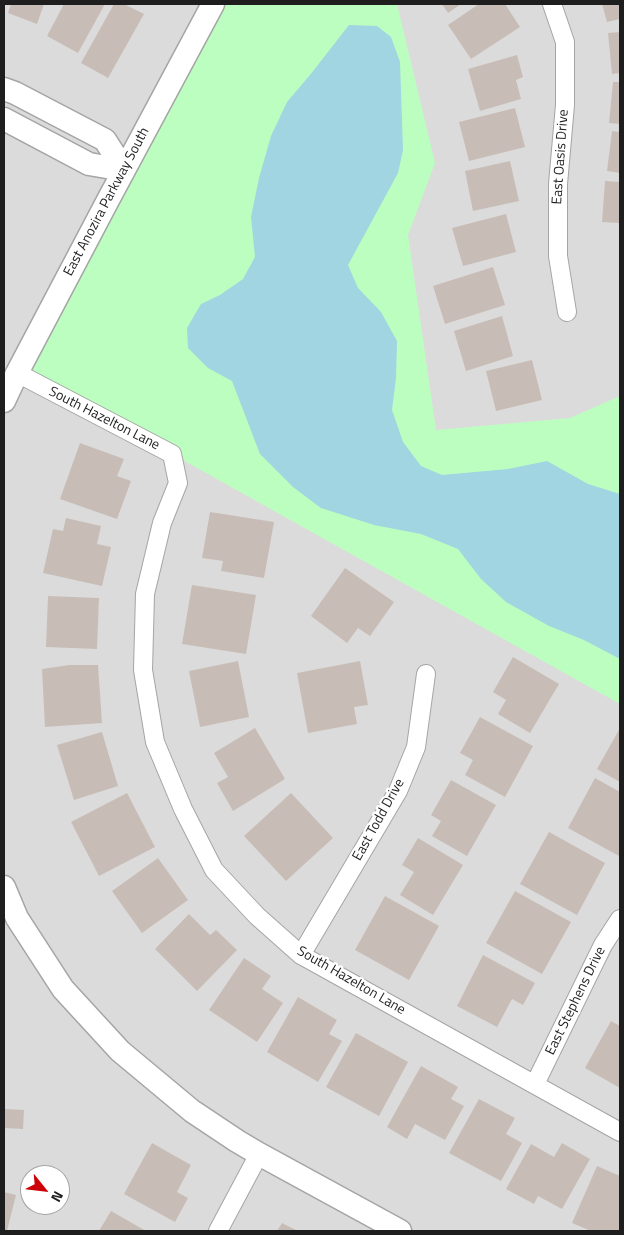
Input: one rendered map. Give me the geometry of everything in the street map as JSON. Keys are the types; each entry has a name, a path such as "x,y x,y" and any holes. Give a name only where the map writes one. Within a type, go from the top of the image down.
{"street":[{"name":"East Anozira Parkway South","path":"4,401 213,4"},
{"name":"East Oasis Drive","path":"552,4 565,42 565,105 558,184 558,256 566,312"},
{"path":"4,89 105,140 124,170"},
{"path":"4,119 89,164 124,170"},
{"name":"South Hazelton Lane","path":"17,374 172,454 178,483 162,523 145,594 143,670 155,742 182,809 214,870 257,916 301,955 620,1132"},
{"name":"East Todd Drive","path":"301,955 398,791 416,747 426,674"},
{"path":"4,886 17,918 63,989 120,1052 192,1111 259,1154 400,1231"},
{"name":"East Stephens Drive","path":"535,1084 603,945 620,919"},
{"path":"218,1231 259,1154"}],"shaded area":[{"path":"4,4 620,4 620,1231 4,1231"}],"green space":[{"path":"213,4 397,4 435,163 408,235 436,430 570,418 620,396 620,704 172,454 17,373"}],"water":[{"path":"349,25 377,26 391,37 400,62 403,150 398,173 348,265 358,288 381,312 397,341 396,378 392,410 403,442 421,466 442,475 508,469 547,461 588,484 620,494 620,659 584,640 549,626 506,602 481,579 458,549 421,534 374,525 321,508 293,487 260,454 232,381 208,368 188,348 187,328 201,304 220,295 243,279 255,257 251,217 259,178 271,136 287,102"}],"building":[{"path":"11,4 44,4 37,24 8,13"},
{"path":"64,4 105,4 78,53 47,36"},
{"path":"114,4 124,4 144,14 108,78 81,63"},
{"path":"442,4 461,4 448,13"},
{"path":"479,4 505,4 520,27 471,59 448,25"},
{"path":"602,4 620,4 620,19 607,22"},
{"path":"620,32 620,73 612,74 608,33"},
{"path":"517,55 523,77 516,80 521,99 480,111 468,69"},
{"path":"613,82 620,82 620,124 609,123"},
{"path":"515,108 525,147 469,161 459,122"},
{"path":"612,131 620,132 620,173 607,171"},
{"path":"510,161 519,201 473,211 465,171"},
{"path":"605,181 620,182 620,223 602,222"},
{"path":"506,214 516,252 463,266 452,228"},
{"path":"493,267 505,305 445,324 433,286"},
{"path":"502,316 513,356 466,371 454,331"},
{"path":"532,360 542,400 496,411 486,371"},
{"path":"80,443 124,459 117,476 131,481 117,519 60,499"},
{"path":"210,512 274,522 264,578 221,571 223,561 202,558"},
{"path":"66,518 101,526 97,544 111,547 102,586 43,573 53,529 63,531"},
{"path":"345,568 394,602 370,636 358,628 347,643 311,616"},
{"path":"192,585 256,595 246,654 182,644"},
{"path":"48,596 99,598 97,649 46,647"},
{"path":"513,657 559,684 530,733 498,714 506,700 493,692"},
{"path":"238,661 249,717 200,727 189,671"},
{"path":"360,661 368,705 354,707 357,724 308,733 297,673"},
{"path":"69,665 98,665 102,723 45,727 42,669"},
{"path":"480,717 533,746 505,797 465,775 473,760 460,753"},
{"path":"255,728 285,779 233,811 217,783 228,777 214,753"},
{"path":"620,728 620,782 597,769"},
{"path":"102,732 118,786 74,800 57,745"},
{"path":"595,778 620,792 619,856 568,828"},
{"path":"451,780 496,805 467,856 432,836 441,821 431,815"},
{"path":"127,793 155,847 99,876 71,822"},
{"path":"291,793 333,838 286,881 244,836"},
{"path":"549,832 605,863 577,915 520,884"},
{"path":"418,838 463,865 433,915 400,895 414,872 402,865"},
{"path":"158,858 188,900 142,933 112,891"},
{"path":"515,891 571,922 542,974 486,943"},
{"path":"385,896 439,926 409,980 355,950"},
{"path":"189,914 210,935 216,930 237,950 197,991 155,949"},
{"path":"483,955 535,983 523,1005 512,999 497,1027 457,1006"},
{"path":"244,958 271,976 262,989 283,1003 257,1042 209,1010"},
{"path":"298,997 337,1020 329,1034 342,1041 318,1082 267,1052"},
{"path":"611,1021 620,1026 620,1088 585,1068"},
{"path":"356,1033 408,1062 379,1116 326,1087"},
{"path":"421,1066 458,1087 451,1099 464,1106 445,1140 415,1124 407,1139 387,1127"},
{"path":"479,1099 515,1118 506,1134 522,1143 501,1181 449,1153"},
{"path":"4,1109 24,1110 23,1129 4,1128"},
{"path":"152,1143 191,1165 177,1192 188,1198 175,1222 124,1194"},
{"path":"562,1143 590,1159 562,1209 538,1196 534,1204 506,1189 531,1144 554,1157"},
{"path":"597,1166 620,1176 620,1231 591,1231 572,1223"},
{"path":"4,1192 16,1195 7,1231 4,1231"},
{"path":"111,1211 146,1231 99,1231"},
{"path":"282,1223 298,1231 277,1231"}]}
